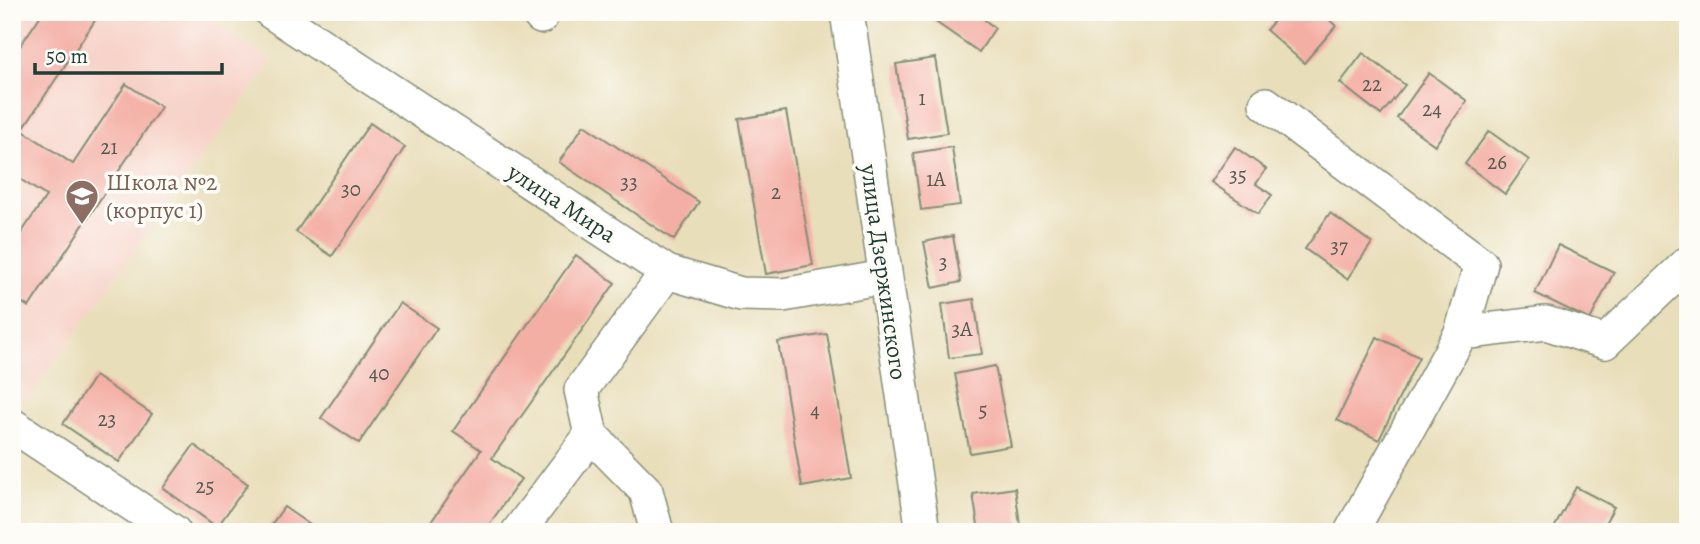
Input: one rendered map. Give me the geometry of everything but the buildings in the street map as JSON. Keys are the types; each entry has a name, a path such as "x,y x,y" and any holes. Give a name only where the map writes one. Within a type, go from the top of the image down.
{"street":[{"name":"улица Мира","path":"271,12 667,272 741,294 783,295 884,276"},
{"name":"улица Дзержинского","path":"847,12 923,532"},
{"path":"1266,104 1481,264 1461,333 1351,532"},
{"path":"1461,333 1545,323 1605,342 1688,263"},
{"path":"657,532 646,491 591,435 581,390 667,272"},
{"path":"12,425 174,532"},
{"path":"518,532 591,435"}],"shaded area":[{"name":"Школа №2 (корпус 1)","path":"12,12 199,12 271,61 26,402 12,392"}],"place":[{"name":"Школа №2 (корпус 1)","path":"82,226"}]}
